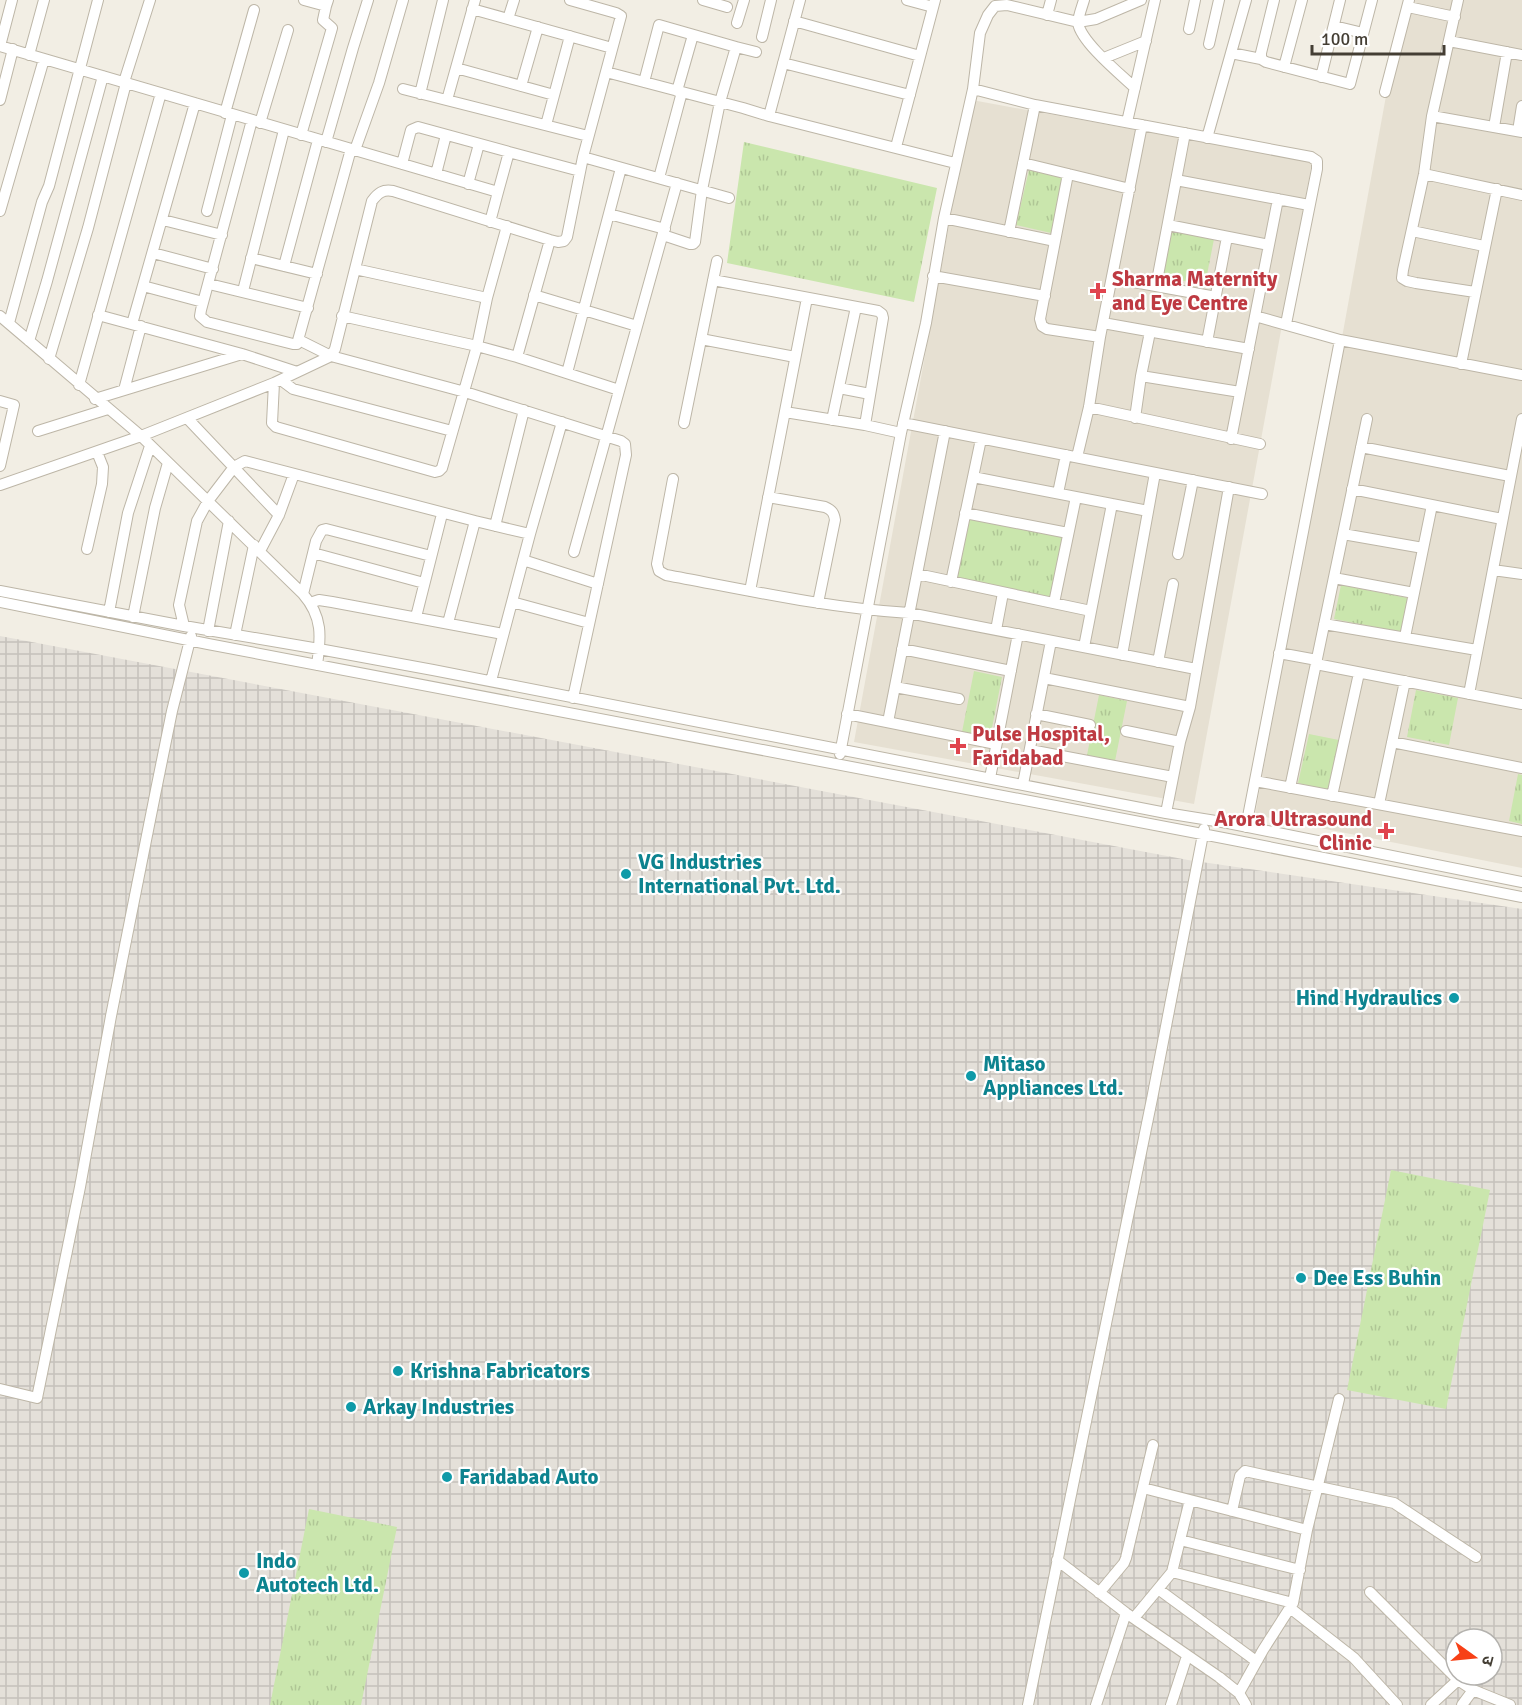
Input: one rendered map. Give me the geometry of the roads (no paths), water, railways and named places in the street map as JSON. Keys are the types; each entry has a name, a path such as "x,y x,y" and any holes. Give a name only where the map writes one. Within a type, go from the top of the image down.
{"street":[{"path":"12,0 0,46 498,192"},
{"path":"29,55 44,0"},
{"path":"9,323 42,202 50,186 98,0"},
{"path":"49,359 88,228 125,83 150,0"},
{"path":"301,135 332,28 323,20 327,3 304,0"},
{"path":"284,266 368,0"},
{"path":"288,30 256,122 200,316 207,322 293,345 299,340 353,149 379,83 403,0"},
{"path":"420,94 443,0"},
{"path":"508,19 514,0"},
{"path":"0,485 188,418 278,381 331,356 335,349 372,201 382,191 393,191 550,240 564,241 567,237 588,136 621,16 570,0"},
{"path":"737,23 744,0"},
{"path":"762,37 771,0"},
{"path":"769,116 800,0"},
{"path":"896,147 934,4 907,0"},
{"path":"1047,15 1051,0"},
{"path":"1084,0 1078,22 1083,35 1091,46 1135,88"},
{"path":"838,764 902,428 926,323 955,163 973,89 980,33 988,15 995,6 1003,3 1078,22 1096,19 1141,0"},
{"path":"1127,122 1155,0"},
{"path":"1189,29 1195,0"},
{"path":"1209,44 1219,0"},
{"path":"1207,138 1246,0"},
{"path":"1261,59 1274,0"},
{"path":"1284,67 1302,0"},
{"path":"1321,77 1340,0"},
{"path":"1231,53 1351,83 1372,0"},
{"path":"1458,0 1432,116 1424,174 1402,278 1416,283 1475,292"},
{"path":"710,1 727,7"},
{"path":"1385,92 1409,3 1455,17"},
{"path":"447,100 473,4 508,19 612,48"},
{"path":"207,211 254,10"},
{"path":"794,21 920,56"},
{"path":"644,82 659,25 756,51"},
{"path":"1334,26 1363,33"},
{"path":"521,86 538,27"},
{"path":"658,178 693,35"},
{"path":"546,125 570,36"},
{"path":"1104,58 1146,41"},
{"path":"1449,41 1522,55"},
{"path":"609,214 664,232 690,244 695,242 702,190 720,102 736,47"},
{"path":"0,100 13,49"},
{"path":"1494,127 1507,52"},
{"path":"0,211 44,59"},
{"path":"783,63 910,95"},
{"path":"456,68 554,95"},
{"path":"606,72 955,163"},
{"path":"29,341 103,76"},
{"path":"404,89 588,136"},
{"path":"973,89 1035,105 1317,161 1286,324"},
{"path":"79,385 161,93"},
{"path":"124,390 143,286 195,104"},
{"path":"1009,232 1035,105"},
{"path":"1432,116 1520,131 1522,106"},
{"path":"1058,493 1089,407 1100,337 1142,125"},
{"path":"402,164 411,130 418,127 580,171"},
{"path":"243,291 284,130"},
{"path":"1156,286 1185,133"},
{"path":"436,174 446,135"},
{"path":"468,184 479,144"},
{"path":"490,222 509,152"},
{"path":"583,158 729,198"},
{"path":"1023,163 1130,189"},
{"path":"567,373 621,168"},
{"path":"1068,174 1040,319 1042,326 1047,330 1100,337"},
{"path":"1424,174 1522,195"},
{"path":"1176,180 1309,206"},
{"path":"574,552 677,183"},
{"path":"1461,364 1497,189"},
{"path":"1231,439 1278,199"},
{"path":"944,218 1055,242"},
{"path":"163,220 222,235"},
{"path":"1168,225 1269,245"},
{"path":"278,381 272,423 276,427 435,472 440,471 465,392 507,226"},
{"path":"1412,231 1484,246"},
{"path":"1207,342 1227,237"},
{"path":"517,357 550,240"},
{"path":"153,253 213,269"},
{"path":"251,258 317,274"},
{"path":"684,423 717,261"},
{"path":"355,268 487,298"},
{"path":"933,276 1045,296"},
{"path":"1112,278 1216,297"},
{"path":"713,280 878,311 882,314 865,425"},
{"path":"209,284 308,308"},
{"path":"143,286 203,302"},
{"path":"534,295 638,326"},
{"path":"750,591 807,298"},
{"path":"832,420 856,307"},
{"path":"98,315 242,354 297,372"},
{"path":"1255,315 1340,340 1522,375"},
{"path":"0,316 141,436 307,598 318,616 320,629 317,665"},
{"path":"342,316 477,346 619,390"},
{"path":"1103,323 1249,349"},
{"path":"1135,418 1150,332"},
{"path":"701,339 795,357"},
{"path":"299,340 331,356 465,392 625,444 627,455 573,698"},
{"path":"1246,827 1340,340"},
{"path":"95,399 242,354"},
{"path":"1141,376 1240,393"},
{"path":"278,381 293,389 452,431"},
{"path":"839,388 870,394"},
{"path":"0,401 14,405 0,466"},
{"path":"1089,407 1260,444"},
{"path":"38,431 108,409"},
{"path":"495,526 524,410"},
{"path":"785,412 865,425 945,431 1262,494"},
{"path":"188,418 279,516"},
{"path":"1290,788 1367,419"},
{"path":"1469,694 1510,476 1517,464 1522,419"},
{"path":"490,681 562,422"},
{"path":"888,722 945,431"},
{"path":"951,582 981,439"},
{"path":"109,612 128,513 150,446"},
{"path":"1361,447 1510,476"},
{"path":"87,549 104,474 97,452"},
{"path":"0,1389 37,1398 172,711 190,640 188,627 179,605 196,521 208,501 234,467 245,460 442,514 530,534"},
{"path":"133,616 155,508 168,463"},
{"path":"1122,655 1155,473"},
{"path":"235,635 257,548 279,516 294,474"},
{"path":"973,477 1148,511"},
{"path":"673,479 657,564 659,571 666,575 818,603 909,613 1196,669"},
{"path":"1179,554 1193,480"},
{"path":"1166,813 1180,742 1190,707 1229,487"},
{"path":"1352,489 1502,519"},
{"path":"768,497 825,507 834,515 835,520 818,603"},
{"path":"1054,603 1076,497"},
{"path":"1084,647 1112,504"},
{"path":"1405,638 1432,505"},
{"path":"965,513 1068,533"},
{"path":"416,617 442,514"},
{"path":"208,631 228,521"},
{"path":"448,623 475,522"},
{"path":"307,598 314,553 322,530 326,529 431,556"},
{"path":"1343,534 1423,548"},
{"path":"314,553 424,583"},
{"path":"523,560 598,584"},
{"path":"1493,570 1522,574"},
{"path":"917,574 1091,611"},
{"path":"1334,578 1414,592"},
{"path":"1158,662 1173,584"},
{"path":"0,591 490,681 1522,882"},
{"path":"996,630 1003,593"},
{"path":"307,598 503,634"},
{"path":"512,602 590,623"},
{"path":"0,603 1522,897"},
{"path":"1324,624 1477,650"},
{"path":"990,778 1018,634"},
{"path":"1023,784 1051,641"},
{"path":"902,649 1011,671"},
{"path":"1279,653 1359,673 1522,704"},
{"path":"1332,795 1359,673"},
{"path":"1044,678 1190,707"},
{"path":"1379,804 1405,681"},
{"path":"895,687 959,699"},
{"path":"847,714 996,744"},
{"path":"1036,714 1090,724"},
{"path":"1126,731 1180,742"},
{"path":"1392,742 1522,768"},
{"path":"1030,750 1173,777"},
{"path":"1255,781 1522,831"},
{"path":"1190,832 1194,817"},
{"path":"1028,1705 1152,1099 1206,819"},
{"path":"1239,1693 1256,1661 1292,1605 1307,1530 1339,1399"},
{"path":"1099,1593 1126,1558 1153,1445"},
{"path":"1232,1511 1240,1476 1245,1471 1394,1503 1476,1557"},
{"path":"1143,1488 1307,1530"},
{"path":"1096,1705 1130,1616 1172,1572 1190,1500"},
{"path":"1180,1540 1300,1570"},
{"path":"1057,1560 1130,1616 1219,1677 1239,1693 1246,1705"},
{"path":"1172,1572 1292,1605 1354,1658 1397,1705"},
{"path":"1158,1589 1256,1661"},
{"path":"1370,1592 1444,1666"},
{"path":"1171,1705 1187,1656"},
{"path":"1431,1705 1450,1687"},
{"path":"1468,1687 1510,1705"},
{"path":"1461,1705 1473,1690"}],"place":[{"name":"Sharma Maternity and Eye Centre","path":"1098,291"},
{"name":"Pulse Hospital, Faridabad","path":"958,746"},
{"name":"Arora Ultrasound Clinic","path":"1386,831"},
{"name":"VG Industries International Pvt. Ltd.","path":"626,874"},
{"name":"Hind Hydraulics","path":"1454,998"},
{"name":"Mitaso Appliances Ltd.","path":"971,1076"},
{"name":"Dee Ess Buhin","path":"1301,1278"},
{"name":"Krishna Fabricators","path":"398,1371"},
{"name":"Arkay Industries","path":"351,1407"},
{"name":"Faridabad Auto","path":"447,1477"},
{"name":"Indo Autotech Ltd.","path":"244,1573"}]}
